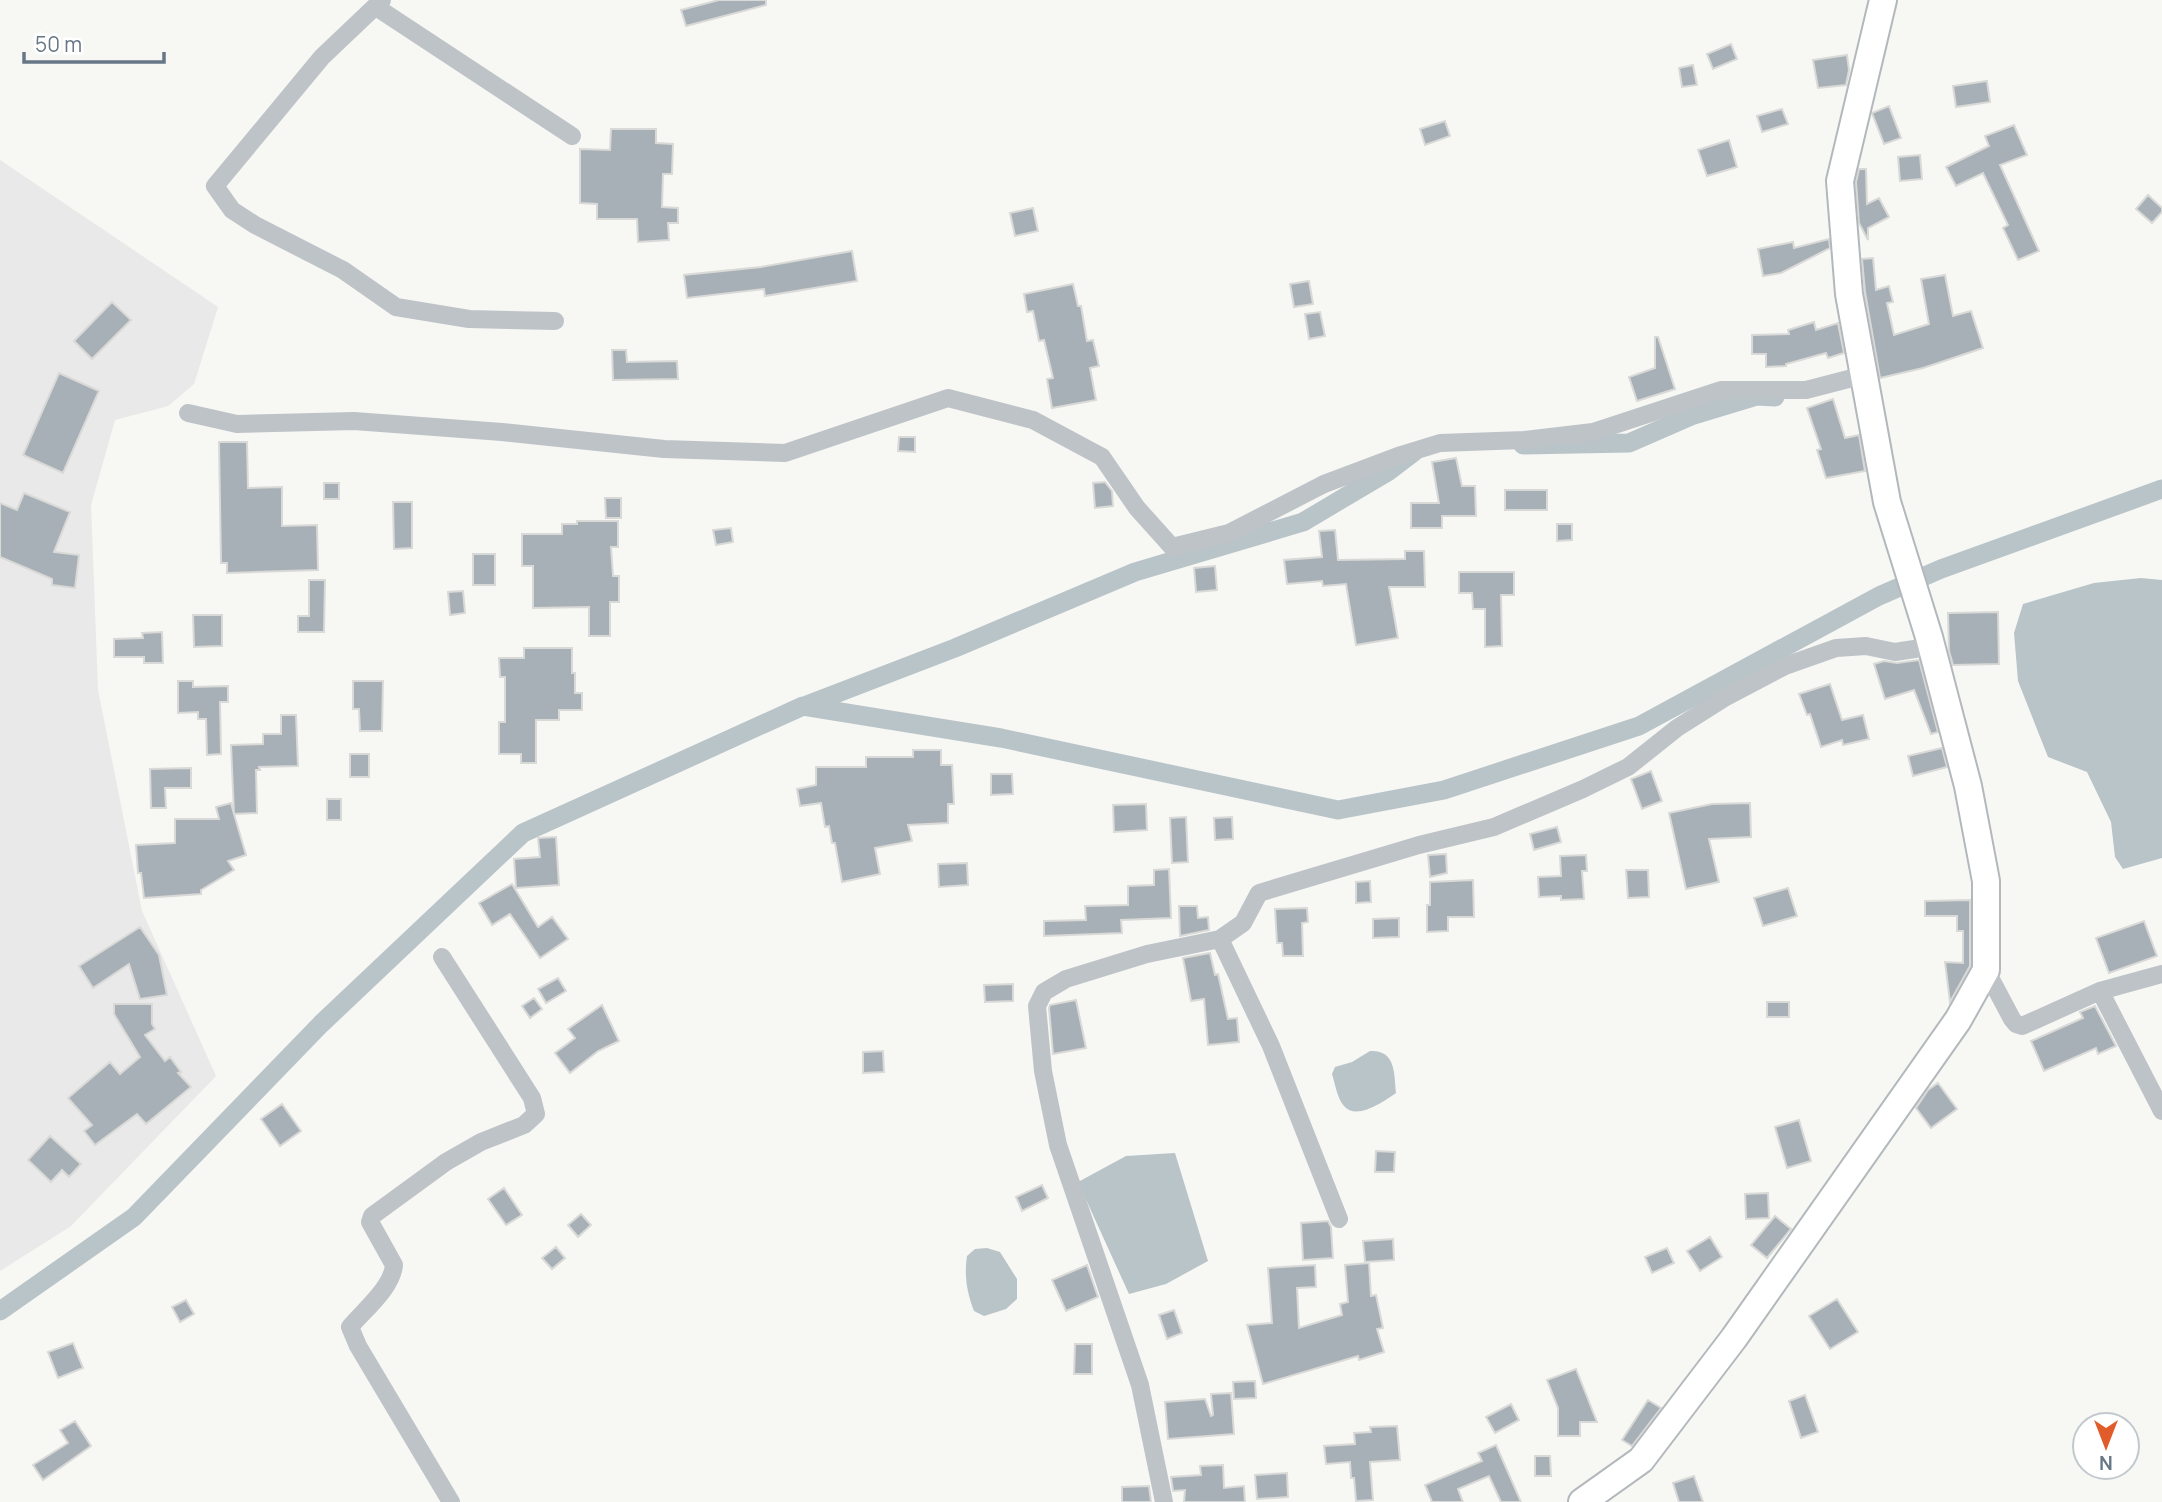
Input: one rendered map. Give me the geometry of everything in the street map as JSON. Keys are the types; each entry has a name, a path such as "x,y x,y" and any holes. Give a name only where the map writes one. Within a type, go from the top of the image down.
{"main road":[{"path":"1582,1502 1640,1460 1717,1360 1958,1020 1986,970 1986,881 1968,786 1930,640 1887,502 1849,294 1840,181 1883,0"}],"street":[{"path":"555,321 468,319 396,306 342,270 243,217 232,209 215,186 323,57 379,3 572,135"},
{"path":"188,412 237,424 354,421 502,432 664,449 785,453 948,398 1033,420 1102,457 1137,508 1172,547 1229,533 1324,484 1440,443 1524,440 1593,432 1721,390 1806,390 1864,375"},
{"path":"1164,1502 1140,1385 1058,1145 1043,1071 1037,1006 1044,992 1066,979 1147,954 1220,939 1242,923 1259,892 1419,845 1494,827 1520,816 1628,767 1677,728 1726,697 1785,666 1836,649 1866,646 1895,652 1921,649 1930,640"},
{"path":"1220,939 1271,1046 1339,1219"},
{"path":"442,957 532,1098 536,1114 524,1125 481,1142 446,1162 372,1216 370,1222 394,1265 393,1273 386,1286 350,1327 358,1346 451,1502"},
{"path":"1986,970 2012,1019 2022,1026 2100,991 2162,974"},
{"path":"2100,991 2162,1111"}],"shaded area":[{"path":"0,160 218,307 194,384 168,406 115,420 91,505 98,690 142,911 216,1076 71,1226 0,1271"},
{"path":"2141,578 2162,580 2162,858 2123,869 2115,857 2111,822 2087,772 2048,757 2018,681 2014,633 2023,604 2094,583"},
{"path":"1370,1051 1385,1054 1389,1059 1394,1071 1396,1093 1363,1111 1349,1110 1340,1099 1332,1074 1335,1067 1352,1062"},
{"path":"1175,1153 1208,1261 1166,1284 1129,1294 1078,1182 1126,1156"},
{"path":"987,1248 1000,1252 1017,1279 1017,1299 1006,1309 984,1316 974,1311 967,1284 966,1264 967,1256 975,1249"}],"building":[{"path":"719,0 766,0 766,5 686,26 681,10"},
{"path":"1731,44 1737,59 1713,69 1707,54"},
{"path":"1847,55 1849,70 1846,85 1818,88 1813,60"},
{"path":"1693,65 1697,85 1682,87 1679,68"},
{"path":"1987,81 1990,102 1956,107 1953,86"},
{"path":"1889,106 1901,138 1884,144 1872,113"},
{"path":"1782,109 1788,124 1762,132 1757,116"},
{"path":"1445,121 1450,136 1425,145 1420,129"},
{"path":"2014,125 2027,155 2000,165 2039,251 2018,260 2003,228 2008,225 1983,173 1956,186 1946,167 1989,146 1985,136"},
{"path":"611,129 656,129 656,143 673,144 672,174 663,174 662,207 678,208 678,223 668,223 669,240 638,242 637,219 597,219 597,204 580,203 580,149 610,150"},
{"path":"1729,140 1737,167 1707,176 1698,150"},
{"path":"1920,155 1922,179 1900,181 1898,157"},
{"path":"1859,169 1866,169 1867,204 1879,198 1889,217 1868,228 1868,240 1859,223 1856,182"},
{"path":"2148,195 2162,208 2162,212 2152,223 2136,209"},
{"path":"1033,208 1038,231 1015,236 1010,213"},
{"path":"1829,239 1830,248 1781,273 1763,276 1758,249 1793,242 1794,248"},
{"path":"852,251 857,281 765,296 764,289 687,298 684,275 761,267"},
{"path":"1873,258 1876,290 1889,286 1893,302 1887,303 1894,335 1929,324 1921,279 1945,275 1953,316 1971,311 1983,348 1923,368 1880,378 1862,259"},
{"path":"1309,281 1313,304 1294,307 1290,284"},
{"path":"1073,284 1078,306 1081,306 1087,341 1093,340 1099,366 1090,368 1096,400 1052,408 1047,379 1053,378 1044,340 1039,341 1033,311 1027,312 1024,294"},
{"path":"112,302 131,320 92,359 74,341"},
{"path":"1320,312 1325,336 1309,339 1305,314"},
{"path":"1814,322 1816,330 1838,323 1844,353 1828,358 1826,353 1786,366 1766,367 1766,354 1752,354 1752,335 1789,334 1788,330"},
{"path":"1655,337 1658,337 1675,389 1637,401 1629,377 1655,368"},
{"path":"612,350 626,350 627,362 677,361 678,379 613,380"},
{"path":"59,373 99,391 63,473 23,455"},
{"path":"1833,399 1845,438 1859,435 1865,471 1826,478 1817,450 1821,449 1807,408"},
{"path":"899,437 915,437 915,452 898,451"},
{"path":"219,442 247,442 248,488 282,487 282,526 317,525 318,570 227,573 227,563 221,563"},
{"path":"1456,458 1462,486 1475,486 1476,516 1442,516 1442,528 1411,528 1411,503 1439,503 1432,462"},
{"path":"1105,482 1112,491 1113,506 1095,508 1093,483"},
{"path":"324,483 339,483 339,499 324,499"},
{"path":"1505,490 1547,490 1547,510 1505,510"},
{"path":"24,493 70,512 54,552 79,555 75,588 52,585 52,579 0,557 0,503 17,510"},
{"path":"605,498 621,498 621,518 606,518"},
{"path":"393,502 412,502 412,548 394,549"},
{"path":"577,521 618,521 618,547 611,547 613,576 619,576 619,602 610,602 610,636 589,636 589,607 533,608 533,566 522,566 522,534 562,534 562,524 577,524"},
{"path":"1557,524 1572,524 1572,540 1557,541"},
{"path":"731,528 733,542 716,545 713,530"},
{"path":"1335,530 1338,560 1405,559 1405,551 1424,551 1425,587 1389,587 1398,638 1356,645 1346,584 1323,586 1322,581 1287,584 1284,560 1322,557 1319,531"},
{"path":"473,554 495,554 495,585 473,585"},
{"path":"1215,566 1217,590 1196,592 1194,568"},
{"path":"1459,572 1514,572 1514,595 1501,595 1502,646 1485,647 1485,609 1473,609 1472,593 1459,593"},
{"path":"309,580 325,580 324,632 298,632 298,616 309,616"},
{"path":"463,591 465,613 450,615 448,592"},
{"path":"1998,612 1999,664 1953,665 1949,651 1948,613"},
{"path":"193,615 222,615 222,646 194,647"},
{"path":"162,632 163,663 144,663 144,657 114,657 114,639 143,638 142,633"},
{"path":"524,648 572,648 575,693 582,693 582,710 559,710 559,720 536,720 536,763 521,763 521,754 499,754 499,722 505,722 505,677 500,677 499,658 524,658"},
{"path":"1919,660 1938,732 1931,734 1914,690 1885,699 1874,664 1884,661 1897,663"},
{"path":"178,681 193,681 193,687 228,686 228,702 220,702 221,754 207,755 206,719 198,719 198,712 178,713"},
{"path":"353,681 383,681 382,731 360,731 359,709 353,709"},
{"path":"1830,684 1842,720 1863,715 1869,739 1843,745 1842,740 1821,747 1810,714 1807,715 1799,694"},
{"path":"281,715 296,715 298,766 259,767 260,770 256,770 257,813 234,814 231,745 263,744 263,734 281,734"},
{"path":"1942,748 1947,767 1913,776 1908,756"},
{"path":"913,750 941,750 941,765 952,765 954,804 948,804 948,823 908,825 912,841 875,848 880,874 842,882 835,843 832,843 829,826 825,827 821,803 800,806 797,789 816,785 816,767 866,767 866,757 913,757"},
{"path":"350,754 369,754 369,777 350,777"},
{"path":"191,768 191,788 165,788 166,808 151,808 150,769"},
{"path":"1651,771 1662,801 1642,809 1631,779"},
{"path":"991,774 1012,774 1013,794 991,795"},
{"path":"327,799 341,799 341,820 327,820"},
{"path":"231,803 246,855 228,861 234,870 201,890 201,894 144,898 141,873 138,873 136,845 175,843 175,819 219,819 216,807"},
{"path":"1750,803 1751,837 1709,839 1719,882 1686,889 1669,813 1712,804"},
{"path":"1146,804 1147,830 1114,832 1113,805"},
{"path":"1186,817 1188,862 1172,863 1170,818"},
{"path":"1232,817 1233,839 1215,840 1214,818"},
{"path":"1557,827 1561,842 1534,850 1530,834"},
{"path":"556,837 559,885 516,888 514,859 540,857 538,838"},
{"path":"1446,854 1447,873 1430,877 1428,855"},
{"path":"1586,855 1587,871 1582,871 1584,899 1539,897 1538,877 1561,876 1560,856"},
{"path":"967,863 968,885 939,887 938,864"},
{"path":"1169,869 1171,918 1121,920 1122,933 1044,936 1044,921 1086,920 1085,906 1128,905 1128,886 1154,885 1154,870"},
{"path":"1626,870 1648,870 1649,897 1628,898"},
{"path":"1473,880 1474,917 1448,917 1448,931 1427,932 1430,882"},
{"path":"1370,881 1371,902 1356,903 1356,882"},
{"path":"512,884 538,927 552,917 568,939 540,958 510,914 492,925 479,903"},
{"path":"1788,888 1797,916 1763,926 1754,898"},
{"path":"1970,900 1970,966 1950,1002 1945,962 1963,963 1963,931 1957,931 1957,916 1925,916 1925,901"},
{"path":"1179,906 1197,906 1198,918 1208,917 1209,930 1180,936"},
{"path":"1307,908 1308,922 1302,923 1303,956 1283,956 1282,943 1277,943 1275,909"},
{"path":"1399,918 1399,937 1373,938 1373,919"},
{"path":"2144,921 2157,956 2109,973 2096,938"},
{"path":"140,927 159,955 167,995 140,999 129,964 93,988 79,966"},
{"path":"1210,953 1215,975 1218,974 1228,1019 1237,1018 1239,1042 1208,1045 1204,999 1191,1001 1183,958"},
{"path":"558,978 566,991 546,1003 538,989"},
{"path":"1013,984 1013,1001 985,1002 984,985"},
{"path":"534,998 542,1009 530,1018 522,1006"},
{"path":"1076,1000 1086,1048 1053,1054 1050,1005"},
{"path":"1767,1002 1789,1002 1789,1017 1767,1017"},
{"path":"114,1004 152,1004 152,1024 155,1029 145,1035 165,1061 170,1057 181,1072 178,1073 191,1087 146,1124 137,1114 95,1145 84,1131 92,1125 68,1098 110,1062 120,1074 140,1057 114,1014"},
{"path":"602,1005 619,1041 598,1051 570,1073 555,1053 575,1038 568,1029"},
{"path":"2095,1006 2116,1046 2098,1054 2096,1048 2044,1071 2031,1041 2083,1018 2080,1012"},
{"path":"883,1051 884,1072 863,1073 863,1052"},
{"path":"1938,1083 1957,1109 1931,1128 1916,1108 1928,1090"},
{"path":"282,1104 301,1131 280,1146 261,1119"},
{"path":"1799,1120 1811,1161 1787,1168 1775,1127"},
{"path":"50,1136 81,1164 69,1177 62,1170 51,1182 28,1160"},
{"path":"1376,1151 1395,1152 1394,1172 1375,1172"},
{"path":"1042,1185 1048,1198 1022,1211 1016,1197"},
{"path":"504,1188 522,1215 506,1225 488,1199"},
{"path":"1768,1193 1769,1218 1746,1219 1745,1194"},
{"path":"581,1214 591,1225 578,1237 568,1225"},
{"path":"1775,1216 1791,1229 1767,1258 1751,1245"},
{"path":"1328,1221 1331,1227 1333,1258 1303,1260 1301,1223"},
{"path":"1710,1237 1722,1257 1700,1271 1687,1251"},
{"path":"1393,1239 1394,1260 1365,1262 1363,1241"},
{"path":"556,1247 565,1258 552,1269 542,1258"},
{"path":"1667,1248 1674,1263 1652,1273 1645,1257"},
{"path":"1369,1263 1371,1296 1376,1295 1383,1328 1377,1329 1384,1352 1359,1360 1358,1356 1263,1384 1247,1325 1272,1323 1268,1268 1315,1265 1316,1287 1297,1288 1299,1328 1342,1315 1340,1304 1348,1302 1345,1265"},
{"path":"1087,1265 1098,1297 1066,1311 1052,1280"},
{"path":"1837,1299 1858,1332 1830,1349 1809,1316"},
{"path":"186,1300 194,1314 180,1322 172,1307"},
{"path":"1174,1310 1182,1333 1167,1339 1159,1315"},
{"path":"73,1343 83,1368 58,1378 48,1352"},
{"path":"1075,1344 1092,1344 1092,1374 1074,1374"},
{"path":"1576,1369 1597,1422 1580,1422 1580,1436 1558,1436 1558,1408 1547,1380"},
{"path":"1255,1381 1256,1398 1234,1399 1233,1382"},
{"path":"1231,1393 1234,1434 1168,1439 1165,1402 1205,1399 1211,1416 1211,1394"},
{"path":"1805,1395 1818,1432 1801,1438 1789,1401"},
{"path":"1648,1400 1661,1408 1632,1446 1622,1440"},
{"path":"1511,1404 1519,1420 1495,1433 1486,1417"},
{"path":"75,1421 91,1446 43,1480 33,1465 68,1443 60,1430"},
{"path":"1397,1426 1400,1460 1370,1462 1373,1500 1356,1501 1350,1462 1326,1464 1324,1446 1355,1444 1354,1433 1371,1432 1370,1427"},
{"path":"1496,1445 1521,1502 1501,1502 1489,1476 1458,1489 1463,1502 1432,1502 1425,1485 1482,1461 1478,1453"},
{"path":"1535,1456 1550,1456 1551,1476 1535,1476"},
{"path":"1223,1465 1224,1488 1244,1486 1245,1502 1184,1502 1185,1490 1173,1491 1171,1477 1201,1475 1200,1466"},
{"path":"1287,1473 1288,1497 1257,1499 1255,1475"},
{"path":"1694,1476 1703,1502 1679,1502 1673,1483"},
{"path":"1149,1486 1151,1502 1122,1502 1122,1487"}],"waterway":[{"path":"1523,445 1629,443 1691,416 1757,396 1775,397"},
{"path":"804,706 955,648 1135,572 1303,522 1389,471 1414,452"},
{"path":"0,1311 134,1217 321,1024 523,833 803,706 1001,738 1338,810 1444,790 1639,726 1879,596 1941,569 2162,489"}]}
